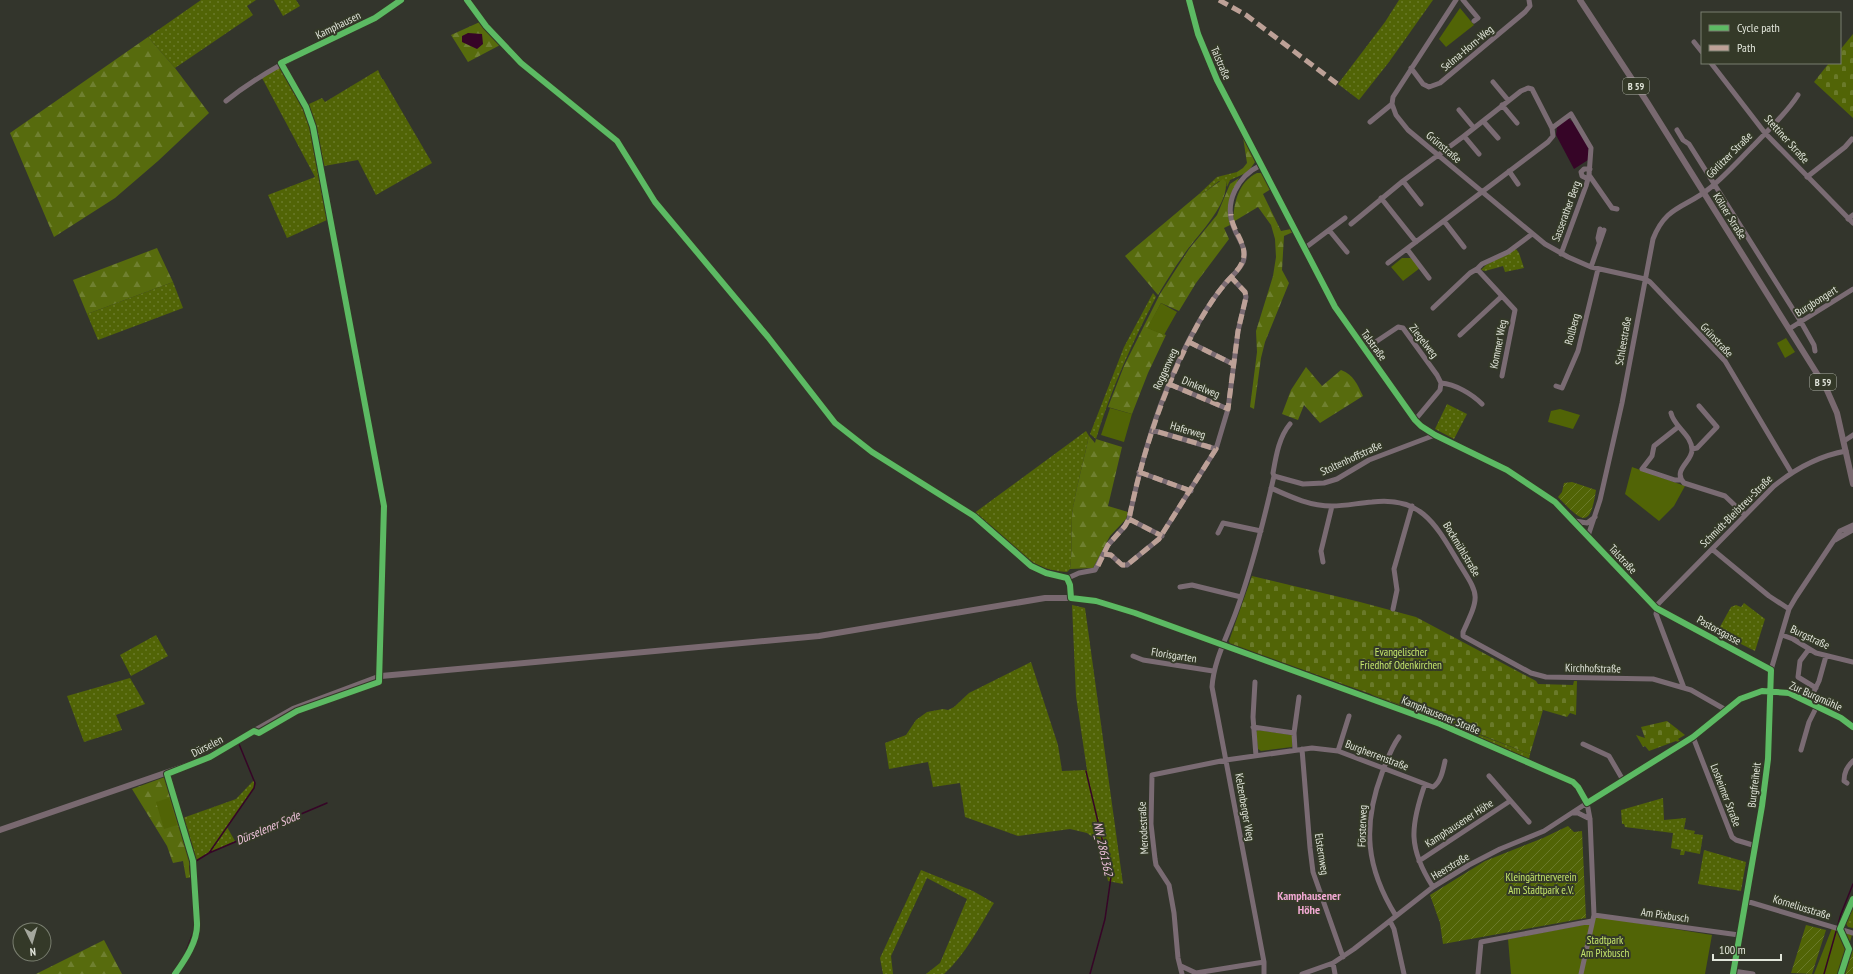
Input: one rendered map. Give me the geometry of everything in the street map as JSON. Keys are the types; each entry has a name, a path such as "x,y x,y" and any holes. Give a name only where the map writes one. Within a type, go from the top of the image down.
{"main road":[{"name":"Kölner Straße","path":"1580,0 1704,192 1826,388 1837,413 1846,452"},
{"name":"B 59","path":"1846,452 1853,484"},
{"name":"Kamphausener Straße","path":"1071,598 1096,601 1135,613 1222,646 1440,724 1573,782 1578,787 1587,803"},
{"name":"Dürselen","path":"0,830 131,786 210,757 293,709 364,681 385,675 814,636 1035,599 1071,598"},
{"path":"1587,803 1693,737 1740,700 1762,691 1769,690"},
{"name":"Zur Burgmühle","path":"1769,690 1789,693 1841,718 1853,727"}],"street":[{"name":"Kamphausen","path":"226,101 253,80 375,18 401,0"},
{"path":"467,0 482,21 521,63 616,139 655,202 768,337 835,422 872,452 974,516 1031,566 1046,573 1068,578 1071,587 1071,598"},
{"name":"Talstraße","path":"1189,0 1198,34 1209,62 1261,165 1338,311 1415,420 1435,435 1507,470 1555,502 1656,608"},
{"path":"1370,122 1392,104 1393,97 1456,0"},
{"path":"1463,0 1478,18 1474,21"},
{"name":"Selma-Horn-Weg","path":"1411,68 1423,84 1429,87 1440,83 1525,12 1530,6 1529,0"},
{"path":"1694,42 1701,51"},
{"name":"Stettiner Straße","path":"1712,64 1765,133 1853,223"},
{"path":"1493,82 1508,100"},
{"path":"1351,224 1375,205 1381,198 1464,136 1521,90 1528,88 1532,89 1552,128 1553,136 1548,142 1388,263"},
{"name":"Görlitzer Straße","path":"1704,192 1714,184 1765,133 1793,104 1798,95"},
{"name":"Grünstraße","path":"1392,104 1396,115 1401,122 1437,155 1532,234 1561,254 1591,267 1645,279 1650,282 1725,361 1791,472"},
{"path":"1502,105 1517,123"},
{"path":"1459,110 1474,128"},
{"name":"Sasserather Berg","path":"1552,128 1570,114 1591,148 1589,174 1561,254"},
{"path":"1483,121 1498,138"},
{"name":"Kölner Straße","path":"1677,130 1683,140 1689,144 1801,322 1814,345 1815,351"},
{"path":"1464,136 1479,154"},
{"path":"1807,177 1852,140"},
{"name":"Roggenweg","path":"1068,578 1079,573 1095,570 1108,545 1125,526 1129,519 1139,472 1152,430 1169,384 1189,342 1211,303 1240,266 1244,255 1241,240 1234,229 1231,219 1233,196 1243,178 1254,168 1261,165"},
{"path":"1509,171 1518,184"},
{"name":"Sasserather Berg","path":"1589,174 1612,208 1617,209"},
{"path":"1403,181 1421,204"},
{"name":"Schleestraße","path":"1588,536 1595,517 1622,403 1653,239 1661,221 1668,214 1704,192"},
{"path":"1381,198 1416,242"},
{"path":"1848,219 1853,215"},
{"path":"1305,248 1345,218"},
{"path":"1444,221 1464,247"},
{"path":"1329,230 1347,252"},
{"path":"1591,267 1602,230"},
{"path":"1433,308 1482,264 1508,252 1532,234"},
{"path":"1407,249 1429,278"},
{"name":"Kommer Weg","path":"1477,269 1515,310 1502,376"},
{"name":"Rollberg","path":"1556,386 1562,388 1578,351 1598,269"},
{"name":"Dinkelweg","path":"1169,384 1228,408 1239,326 1246,296 1245,292 1231,277"},
{"name":"Burgbongert","path":"1789,329 1853,289"},
{"name":"Kommer Weg","path":"1460,335 1502,296"},
{"name":"Ziegelweg","path":"1365,349 1392,330 1398,327 1403,328 1437,375 1441,383"},
{"path":"1189,342 1233,364"},
{"path":"1415,420 1440,390 1441,383 1447,384 1475,396 1482,404"},
{"path":"1692,449 1697,448 1717,427 1699,406"},
{"path":"1216,449 1228,408"},
{"path":"1671,413 1672,420 1691,442 1692,454 1680,471 1681,480"},
{"path":"1222,646 1241,598 1261,531 1274,476 1273,472 1277,452 1284,432 1290,424"},
{"path":"1678,427 1654,446 1652,456 1642,469 1675,480 1681,480 1684,483 1725,496 1745,515"},
{"name":"Haferweg","path":"1104,554 1111,554 1122,565 1127,565 1162,536 1216,449 1152,430"},
{"name":"Stoltenhoffstraße","path":"1274,476 1303,484 1324,483 1337,478 1369,460 1435,435"},
{"path":"1844,441 1853,435"},
{"name":"Schmidt-Bleibtreu-Straße","path":"1656,608 1680,581 1745,515 1774,486 1791,472 1828,456 1846,452"},
{"path":"1139,472 1191,491"},
{"name":"Bockmühlstraße","path":"1271,488 1301,501 1332,506 1388,501 1399,502 1412,506 1429,518 1439,529 1473,587 1476,599 1475,605 1463,632 1463,636"},
{"path":"1323,562 1320,551 1332,506"},
{"path":"1393,609 1397,590 1394,570 1412,506"},
{"path":"1583,530 1587,523 1595,517"},
{"path":"1129,519 1162,536"},
{"path":"1574,521 1587,523"},
{"path":"1218,533 1223,523 1261,531"},
{"name":"Burgfreiheit","path":"1733,972 1756,846 1768,759 1769,690 1771,670 1790,609 1806,579 1840,531 1853,525"},
{"path":"1832,543 1839,536 1853,530"},
{"path":"1712,549 1774,599 1790,609"},
{"path":"1180,587 1192,585 1241,598"},
{"path":"1656,608 1656,614 1684,688"},
{"name":"Pastorsgasse","path":"1656,608 1771,670"},
{"name":"Burgstraße","path":"1782,635 1793,639 1808,650 1853,662"},
{"name":"Kirchhofstraße","path":"1463,636 1525,670 1541,676 1644,679 1684,688 1726,710"},
{"name":"Kelzenberger Weg","path":"1222,646 1213,671 1212,687 1264,962 1264,974"},
{"path":"1808,650 1800,661 1798,677 1816,688"},
{"name":"Florisgarten","path":"1133,656 1143,660 1213,671"},
{"path":"1809,702 1816,688 1826,656"},
{"path":"1255,682 1253,727 1256,756"},
{"path":"1295,750 1294,733 1299,697"},
{"name":"Zur Burgmühle","path":"1801,750 1809,722 1817,706"},
{"path":"1338,751 1349,716"},
{"path":"1253,727 1294,733"},
{"name":"Försterweg","path":"1396,916 1380,889 1370,848 1373,803 1384,767 1394,744 1399,737"},
{"name":"Losheimer Straße","path":"1693,737 1732,837 1736,840 1756,846"},
{"path":"1583,744 1609,756 1623,780"},
{"name":"Burgherrenstraße","path":"1226,760 1312,748 1338,751 1384,767 1425,784"},
{"name":"Elsternweg","path":"1302,749 1313,872 1343,957"},
{"name":"Merodestraße","path":"1182,974 1178,958 1174,913 1169,885 1156,865 1151,824 1152,775 1226,760"},
{"path":"1433,887 1419,861 1416,852 1414,830 1416,811 1425,784 1433,787 1436,785 1442,773 1445,761"},
{"path":"1847,783 1844,781 1844,776 1846,769 1853,761"},
{"name":"Kamphausener Höhe","path":"1490,776 1529,822"},
{"name":"Kamphausener Höhe","path":"1419,861 1510,801"},
{"path":"1581,974 1594,915 1590,819 1587,803"},
{"name":"Heerstraße","path":"1302,974 1343,957 1390,922 1433,887 1469,864 1500,849 1544,831 1587,803"},
{"path":"1572,813 1578,813 1590,819"},
{"name":"Korneliusstraße","path":"1746,901 1853,933"},
{"name":"Am Pixbusch","path":"1594,915 1739,935"},
{"path":"1390,922 1394,929 1404,974"},
{"path":"1478,974 1482,942 1592,922"},
{"path":"1181,966 1196,972 1264,962"},
{"path":"1333,962 1335,974"},
{"path":"1733,972 1753,974"}],"green space":[{"path":"201,0 256,0 247,6 253,15 175,68 148,37"},
{"path":"274,0 296,0 300,6 283,16"},
{"path":"1399,0 1433,0 1389,62 1359,100 1338,84 1385,22"},
{"path":"1460,8 1474,25 1446,47 1439,39"},
{"path":"482,21 502,44 468,62 451,35"},
{"path":"1853,34 1853,118 1814,82 1828,64 1841,64 1841,49"},
{"path":"148,37 175,68 209,113 158,161 115,198 54,237 10,133"},
{"path":"277,68 282,68 310,120 317,151 327,220 287,238 268,195 315,177 261,76"},
{"path":"378,70 432,163 376,195 358,160 324,166 313,116 307,105 322,98 325,102"},
{"path":"1243,137 1255,162 1248,172 1237,177 1237,172 1247,163"},
{"path":"1237,172 1237,177 1230,180 1227,187 1226,182 1219,181 1205,192 1199,194 1217,177"},
{"path":"1257,173 1262,173 1271,189 1263,194 1281,231 1291,229 1293,232 1284,236 1282,270 1289,283 1265,342 1261,358 1254,409 1250,407 1257,352 1256,331 1273,276 1276,257 1275,239 1271,225 1258,207 1233,222 1234,208 1241,187"},
{"path":"1239,178 1231,195 1228,212 1230,225 1224,228 1229,239 1196,283 1179,311 1161,303 1148,328 1166,335 1148,373 1132,414 1108,407 1124,366 1160,294 1189,249 1217,215 1230,184"},
{"path":"1223,179 1226,182 1225,192 1217,211 1170,275 1158,295 1125,256 1199,194 1205,192"},
{"path":"157,248 173,282 87,314 73,280"},
{"path":"1516,249 1519,253 1524,268 1505,272 1503,266 1485,271 1481,270 1486,265"},
{"path":"1402,258 1411,258 1420,268 1403,281 1391,267"},
{"path":"173,282 183,308 98,340 87,314"},
{"path":"1153,293 1156,297 1123,366 1108,402 1096,439 1090,434 1124,347"},
{"path":"1161,303 1177,312 1164,335 1147,328"},
{"path":"1786,338 1795,352 1785,358 1777,343"},
{"path":"1306,367 1322,386 1341,370 1349,374 1355,380 1363,396 1320,423 1304,405 1298,420 1282,414 1291,390"},
{"path":"1447,404 1467,414 1454,439 1435,429"},
{"path":"1110,408 1132,414 1124,442 1101,435"},
{"path":"1560,409 1580,415 1573,429 1548,422 1551,411"},
{"path":"1086,431 1089,436 1073,508 1070,569 1067,572 1052,570 1027,559 985,522 973,514"},
{"path":"1089,436 1095,443 1096,439 1122,447 1108,506 1128,512 1126,519 1110,536 1093,568 1070,569 1073,508"},
{"path":"1632,467 1685,486 1674,506 1659,521 1625,494"},
{"path":"1572,482 1596,490 1591,512 1587,517 1583,518 1573,512 1558,497 1562,492 1564,483"},
{"name":"Evangelischer Friedhof Odenkirchen","path":"1252,576 1416,617 1536,681 1538,684 1573,685 1574,681 1577,681 1576,715 1570,713 1567,717 1543,710 1530,754 1436,717 1232,645 1229,641"},
{"path":"1744,603 1765,619 1755,651 1741,644 1736,645 1716,634 1731,607 1736,605 1741,607"},
{"path":"1072,605 1085,608 1123,884 1108,881 1099,842 1087,833 1070,829 1018,836 965,817 960,783 933,787 928,762 889,769 885,743 906,735 916,720 927,712 943,709 948,710 954,707 969,693 1031,662 1058,745 1062,771 1087,770 1076,696"},
{"path":"156,635 168,656 131,676 120,655"},
{"path":"130,678 145,704 116,715 122,730 84,742 67,696"},
{"path":"1372,694 1530,754 1529,759 1467,732 1371,695"},
{"path":"1667,721 1685,735 1678,739 1680,741 1676,741 1649,751 1645,746 1643,747 1636,735 1645,738 1641,727"},
{"path":"1258,730 1292,735 1292,747 1261,751 1258,749 1256,732"},
{"path":"165,777 187,839 194,877 186,878 183,861 173,863 167,846 132,789"},
{"path":"254,780 254,788 227,827 235,841 209,853 193,863 180,819 236,799"},
{"path":"169,798 177,825 164,829 156,802"},
{"path":"1663,798 1664,820 1686,818 1684,829 1695,831 1694,834 1703,835 1700,854 1685,851 1684,855 1680,855 1681,850 1671,848 1673,833 1625,827 1624,824 1622,824 1621,810"},
{"name":"Kleingärtnerverein Am Stadtpark e.V.","path":"1568,826 1574,832 1582,831 1586,918 1443,944 1440,923 1430,895 1485,861 1543,838"},
{"path":"1704,850 1746,862 1741,891 1698,884"},
{"path":"921,870 973,891 994,903 972,940 952,966 944,974 926,974 940,963 967,899 927,878 891,956 893,974 883,974 880,958"},
{"path":"1853,902 1853,928 1848,927 1845,922"},
{"name":"Stadtpark Am Pixbusch","path":"1593,916 1712,935 1705,974 1511,974 1508,939 1588,924"},
{"path":"1806,925 1826,930 1812,974 1791,973"},
{"path":"1832,928 1852,935 1840,974 1814,974"},
{"path":"104,940 122,974 36,974"},
{"path":"1853,948 1853,974 1845,974"}],"shaded area":[{"path":"468,33 482,34 483,44 477,49 462,42 462,36"},
{"path":"1568,118 1573,122 1589,146 1588,160 1574,169 1556,135 1557,127"}],"waterway":[{"name":"Dürselener Sode","path":"196,861 209,853 254,788 255,783 239,744"},
{"name":"NN_2861362","path":"1086,771 1111,877 1105,919 1090,974"},
{"name":"Dürselener Sode","path":"209,853 327,803"},
{"name":"Dürselener Sode","path":"172,974 183,959 195,928 190,866 192,864"},
{"path":"1824,974 1841,914 1853,884"}],"marked path":[{"path":"1219,0 1246,15 1340,86"},
{"path":"1098,566 1108,545 1125,526 1129,519 1141,468 1156,418 1187,345 1211,302 1242,264 1244,254 1243,248 1231,214"},
{"path":"1169,384 1228,409 1238,331 1246,297 1245,292 1231,277"},
{"path":"1189,342 1233,364"},
{"path":"1104,554 1111,555 1122,565 1127,565 1159,539 1216,449 1152,430"},
{"path":"1139,472 1191,491"},
{"path":"1129,519 1162,536"}],"cycle path":[{"path":"175,974 187,956 193,943 197,930 197,923 193,861 167,774 210,757 254,731 259,733 297,711 379,682 384,506 313,127 306,107 281,63 375,18 401,0"},
{"path":"467,0 486,26 521,63 617,141 655,202 768,337 835,423 872,452 974,516 1031,566 1046,573 1067,578 1070,585 1071,598 1096,601 1135,613 1440,724 1573,782 1578,787 1587,803 1693,737 1740,699 1762,691 1789,693 1841,718 1853,727"},
{"path":"1189,0 1198,34 1217,80 1335,307 1415,420 1435,435 1507,470 1555,502 1656,608 1771,670 1768,759 1762,806 1733,974"},
{"path":"1841,974 1849,949 1840,929 1853,899"}],"district":[{"name":"Kamphausener Höhe","path":"1309,903"}]}
